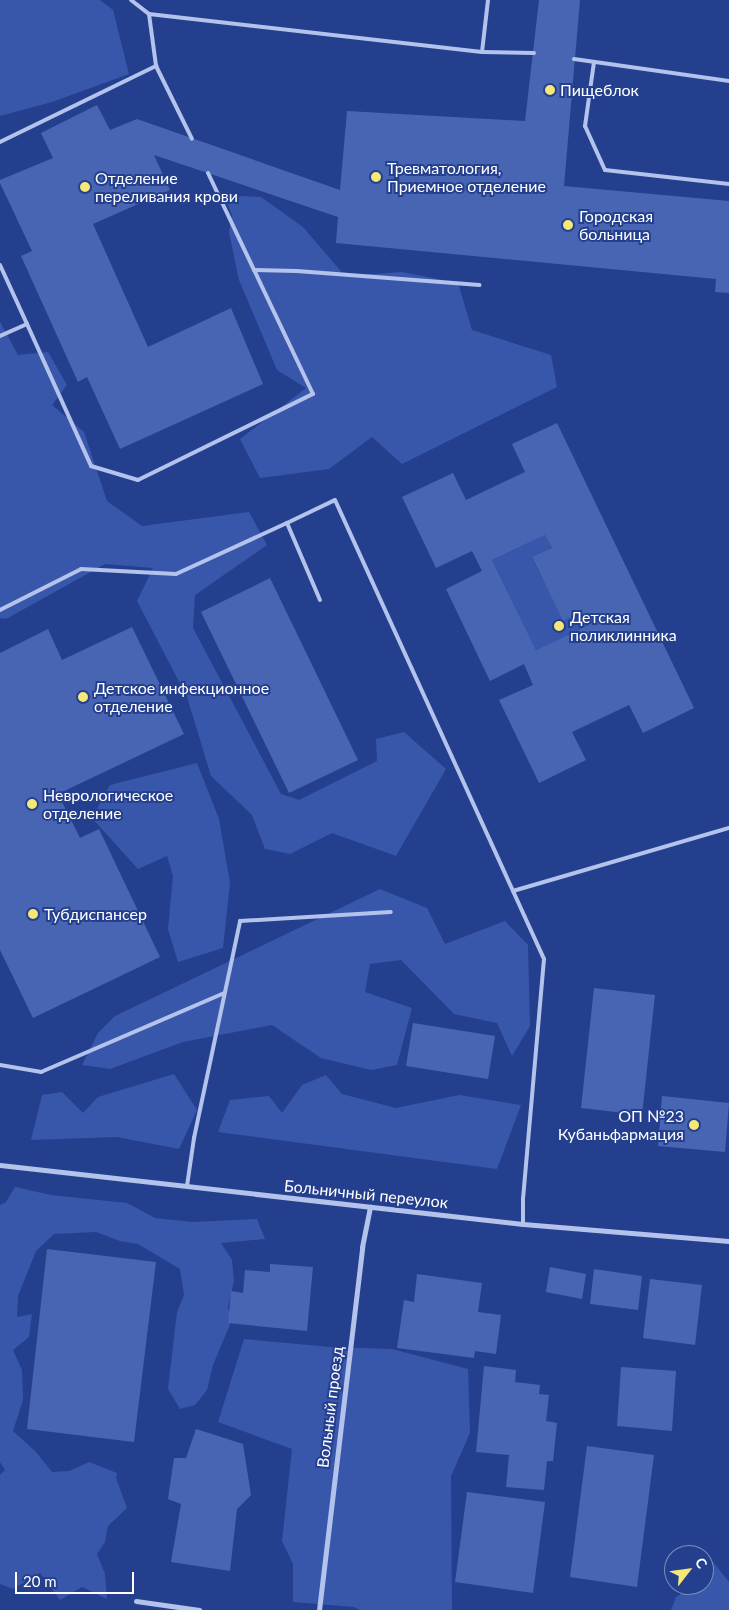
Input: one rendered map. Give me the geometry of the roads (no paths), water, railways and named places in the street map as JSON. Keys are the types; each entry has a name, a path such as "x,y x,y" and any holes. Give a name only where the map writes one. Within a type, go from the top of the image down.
{"street":[{"name":"Больничный переулок","path":"0,1165 523,1224 729,1241"},
{"name":"Вольный проезд","path":"318,1610 362,1247 370,1207"},
{"path":"136,1601 199,1610"}],"lane":[{"path":"131,0 149,14 482,52 534,53"},
{"path":"482,52 488,0"},
{"path":"149,14 156,66 192,139"},
{"path":"574,59 729,81"},
{"path":"594,62 585,126 605,170 729,184"},
{"path":"0,142 156,66"},
{"path":"0,265 91,466 138,480 313,394 208,173"},
{"path":"254,270 297,270 479,285"},
{"path":"0,336 27,324"},
{"path":"0,610 81,569 176,574 335,500 544,959 523,1198 523,1224"},
{"path":"287,523 320,600"},
{"path":"513,890 729,828"},
{"path":"187,1186 194,1138 240,921 391,912"},
{"path":"0,1066 41,1072 224,994"}],"place":[{"name":"Пищеблок","path":"550,90"},
{"name":"Тревматология, Приемное отделение","path":"376,177"},
{"name":"Отделение переливания крови","path":"85,187"},
{"name":"Городская больница","path":"568,225"},
{"name":"Детская поликлинника","path":"559,626"},
{"name":"Детское инфекционное отделение","path":"83,697"},
{"name":"Неврологическое отделение","path":"32,804"},
{"name":"Тубдиспансер","path":"33,914"},
{"name":"ОП №23 Кубаньфармация","path":"694,1125"}]}
